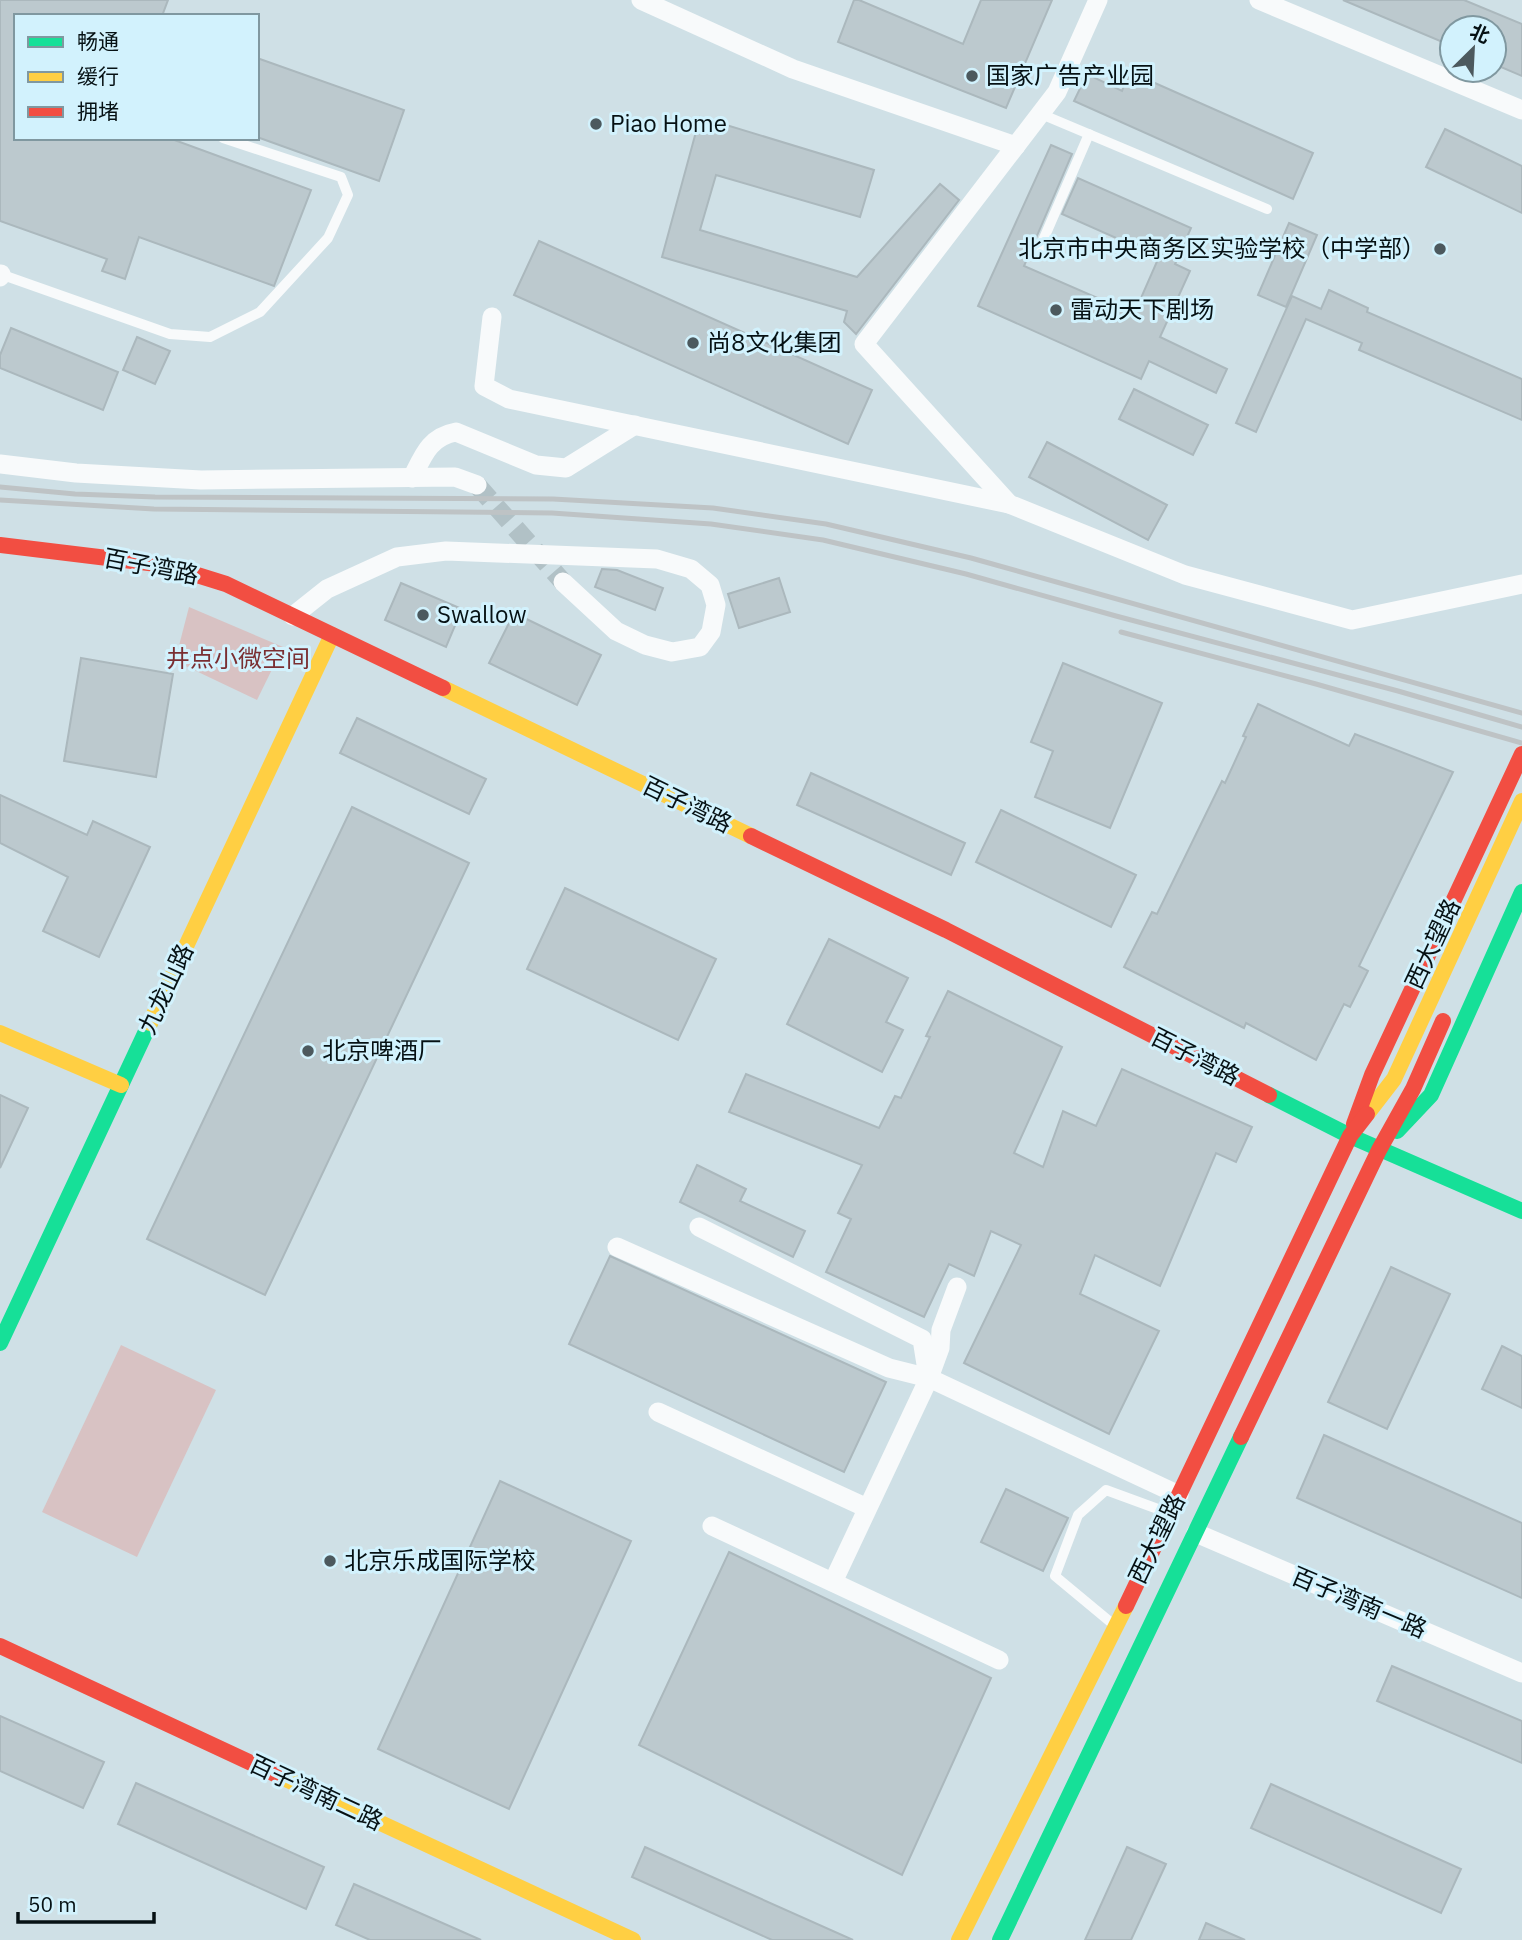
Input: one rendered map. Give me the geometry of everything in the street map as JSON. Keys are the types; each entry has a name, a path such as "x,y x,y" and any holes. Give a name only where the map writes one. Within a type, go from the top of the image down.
{"street":[{"path":"642,0 793,69 1016,146"},
{"path":"1009,504 864,344 1057,92 1098,0"},
{"path":"1259,0 1522,110"},
{"path":"492,317 484,386 509,399 1009,504 1185,575 1352,620 1522,584"},
{"path":"412,478 427,447 443,434 456,432 537,465 566,468 635,425"},
{"path":"0,464 76,473 201,480 455,477 477,485"},
{"name":"百子湾路","path":"0,545 165,565 226,583 946,930 1379,1150"},
{"path":"293,616 327,589 397,557 446,551 631,558 657,559 691,569 710,585 716,606 711,632 700,646 672,652 645,645 616,631 564,582"},
{"name":"九龙山路","path":"0,1343 332,635"},
{"name":"西大望路","path":"959,1940 1116,1626 1350,1136 1372,1075 1522,754"},
{"name":"西大望路","path":"1350,1136 1394,1079 1522,801"},
{"name":"西大望路","path":"1379,1150 1431,1094 1522,892"},
{"name":"西大望路","path":"1000,1940 1379,1150 1413,1089 1451,1004"},
{"path":"0,1033 121,1085"},
{"path":"1379,1150 1522,1211"},
{"path":"699,1227 922,1339 929,1378"},
{"path":"617,1247 889,1368 929,1378 1179,1495"},
{"path":"833,1582 929,1378 940,1348 941,1330 957,1287"},
{"path":"658,1412 867,1508"},
{"path":"712,1526 999,1660"},
{"name":"百子湾南一路","path":"1196,1533 1522,1672"},
{"name":"百子湾南二路","path":"0,1646 633,1940"}],"lane":[{"path":"1041,114 1267,209"},
{"path":"1038,252 1089,134"},
{"path":"0,275 170,334 210,337 260,312 328,238 348,195 341,177 229,140"},
{"path":"1116,1626 1055,1576 1078,1515 1105,1490 1170,1513"}],"green space":[{"name":"井点小微空间","path":"189,607 283,647 257,700 175,661"},
{"path":"121,1345 216,1390 137,1557 42,1512"}],"building":[{"path":"0,0 168,0 163,14 14,14 14,140 174,140 311,190 274,286 139,237 125,279 102,271 107,259 0,221"},
{"name":"国家广告产业园","path":"854,0 963,44 981,0 1052,0 1006,108 838,42"},
{"path":"1343,0 1464,0 1498,14 1438,14 1438,40"},
{"path":"1508,18 1522,24 1522,76 1508,70"},
{"path":"259,59 404,110 379,181 259,138"},
{"path":"1130,72 1313,153 1293,199 1074,101 1087,74 1122,91"},
{"path":"700,117 874,170 860,217 716,175 700,230 857,277 940,184 959,200 856,334 844,322 847,311 662,257"},
{"path":"1445,129 1522,166 1522,213 1426,167"},
{"path":"1051,145 1072,154 1024,266 1134,314 1159,257 1062,214 1078,178 1191,228 1175,264 1190,271 1160,337 1227,369 1216,393 1149,361 1141,379 978,306"},
{"path":"1289,223 1317,235 1286,307 1258,295"},
{"name":"尚8文化集团","path":"539,241 872,390 848,444 514,295"},
{"path":"1329,290 1368,308 1367,312 1522,379 1522,420 1359,350 1362,343 1306,319 1256,432 1236,423 1292,296 1321,309"},
{"path":"11,328 118,372 103,410 0,368 0,355"},
{"path":"137,337 170,351 155,384 123,370"},
{"path":"1134,389 1208,425 1193,455 1119,419"},
{"path":"1047,442 1167,505 1148,540 1029,477"},
{"path":"602,569 617,570 663,588 655,610 595,587"},
{"path":"779,578 790,612 739,628 728,594"},
{"name":"Swallow","path":"401,583 462,609 446,647 385,620"},
{"path":"514,613 601,655 577,705 489,663"},
{"path":"81,658 173,674 156,777 64,761"},
{"path":"1063,663 1162,703 1110,828 1035,797 1053,751 1031,742"},
{"path":"1258,704 1349,746 1355,734 1453,772 1359,966 1368,971 1350,1007 1344,1004 1316,1060 1246,1023 1244,1028 1124,967 1152,912 1157,914 1222,781 1225,783"},
{"path":"357,718 486,779 469,814 340,753"},
{"path":"811,773 965,843 951,875 797,805"},
{"path":"0,795 87,835 93,821 150,847 99,957 43,931 68,877 0,843"},
{"name":"北京啤酒厂","path":"352,807 469,863 265,1295 147,1239"},
{"path":"1001,810 1136,875 1111,927 976,862"},
{"path":"565,888 716,959 678,1040 527,969"},
{"path":"829,939 908,978 886,1022 903,1030 882,1072 787,1024"},
{"path":"948,991 1062,1047 1014,1153 1043,1167 1063,1111 1096,1126 1122,1069 1252,1127 1236,1162 1216,1153 1160,1286 1095,1255 1080,1294 1159,1331 1109,1434 964,1363 1021,1245 991,1231 974,1276 949,1264 924,1317 826,1272 851,1219 838,1213 862,1165 729,1112 746,1074 879,1128 895,1096 901,1098"},
{"path":"0,1095 28,1108 0,1168"},
{"path":"697,1165 746,1189 740,1201 805,1231 793,1257 680,1202"},
{"path":"610,1256 886,1382 844,1472 569,1344"},
{"path":"1391,1267 1450,1294 1387,1429 1328,1402"},
{"path":"1502,1346 1522,1356 1522,1408 1482,1389"},
{"path":"1324,1435 1522,1523 1522,1598 1297,1498"},
{"path":"500,1481 631,1541 509,1809 378,1749"},
{"path":"1006,1489 1068,1518 1043,1571 981,1542"},
{"path":"729,1552 991,1678 902,1875 639,1745"},
{"path":"1392,1666 1522,1721 1522,1763 1377,1701"},
{"path":"0,1716 104,1762 83,1808 0,1771"},
{"path":"136,1783 324,1867 306,1909 118,1824"},
{"path":"1271,1784 1461,1869 1441,1913 1251,1828"},
{"path":"645,1847 853,1940 772,1940 632,1877"},
{"path":"1127,1847 1166,1864 1131,1940 1085,1940"},
{"path":"354,1884 481,1940 370,1940 336,1925"},
{"path":"1206,1923 1245,1940 1199,1940"}],"tunnel":[{"path":"477,485 563,582"}],"railway":[{"path":"0,487 75,494 155,497 553,499 713,508 826,524 971,558 1522,713"},
{"path":"0,500 154,509 552,513 711,524 823,540 966,574 1522,727"},
{"path":"1121,632 1522,743"}],"traffic: fast":[{"path":"1397,1131 1431,1095 1522,892"},
{"path":"0,1343 150,1023"},
{"path":"1269,1095 1350,1136 1522,1211"},
{"path":"1000,1940 1241,1437"}],"traffic: slow":[{"path":"150,1023 332,635"},
{"path":"443,688 751,836"},
{"path":"1367,1114 1394,1079 1522,801"},
{"path":"0,1033 121,1085"},
{"path":"959,1940 1126,1606"},
{"path":"277,1775 633,1940"}],"traffic: jam":[{"path":"0,545 165,565 226,584 443,688"},
{"path":"1354,1124 1372,1075 1522,754"},
{"path":"751,836 946,930 1269,1095"},
{"path":"1241,1437 1379,1150 1413,1089 1443,1021"},
{"path":"1126,1606 1350,1136 1367,1114"},
{"path":"0,1646 277,1775"}],"place":[{"name":"国家广告产业园","path":"972,76"},
{"name":"Piao Home","path":"596,124"},
{"name":"北京市中央商务区实验学校（中学部）","path":"1440,249"},
{"name":"雷动天下剧场","path":"1056,310"},
{"name":"尚8文化集团","path":"693,343"},
{"name":"Swallow","path":"423,615"},
{"name":"北京啤酒厂","path":"308,1051"},
{"name":"北京乐成国际学校","path":"330,1561"}]}
